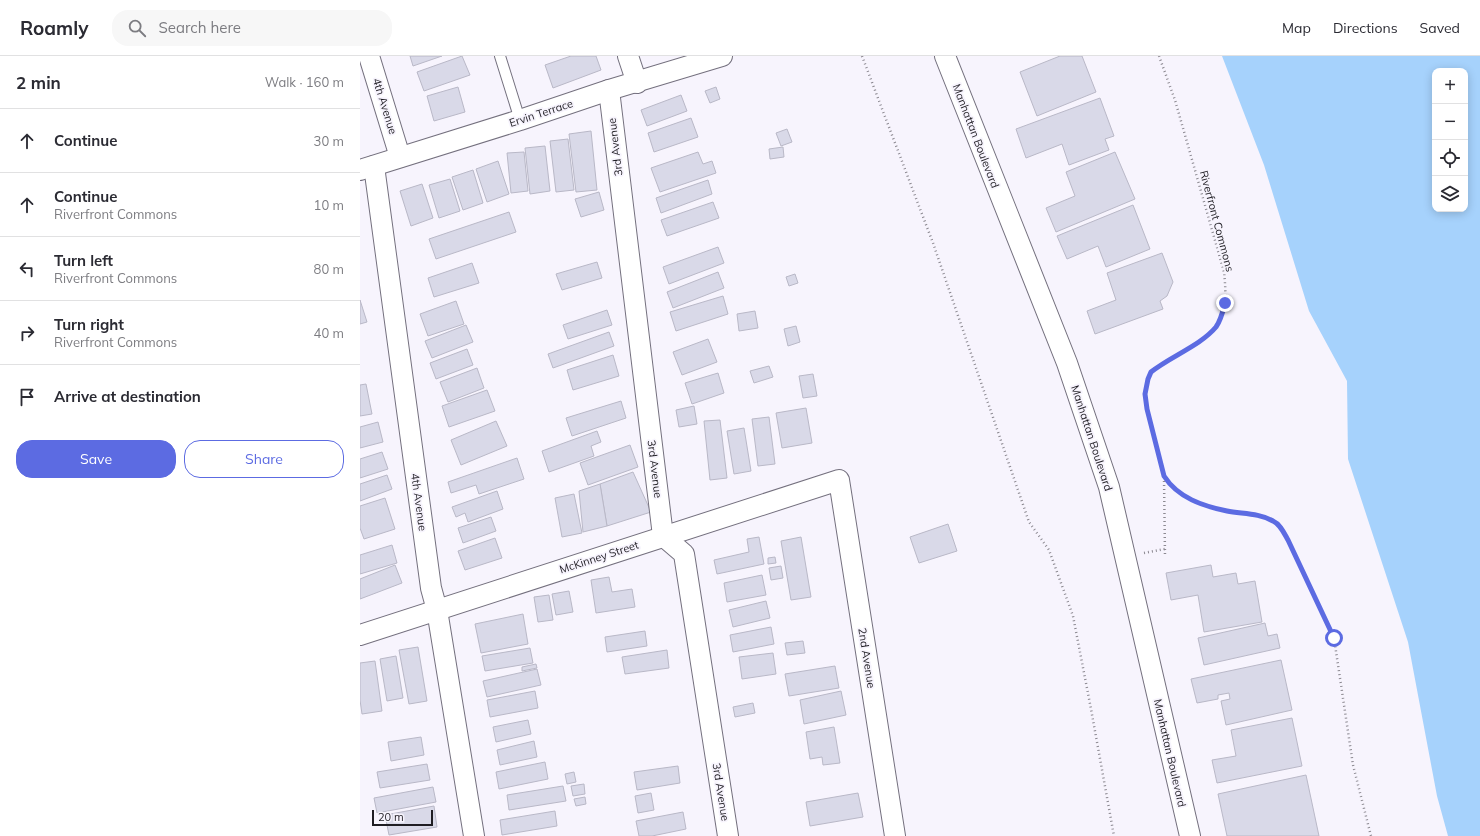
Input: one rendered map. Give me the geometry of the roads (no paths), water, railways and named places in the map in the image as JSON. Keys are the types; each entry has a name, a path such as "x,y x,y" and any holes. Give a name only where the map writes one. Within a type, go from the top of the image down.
{"street":[{"name":"4th Avenue","path":"369,56 400,157"},
{"path":"628,56 637,83"},
{"name":"Ervin Terrace","path":"367,168 520,120 608,90 637,83 722,56"},
{"name":"Manhattan Boulevard","path":"945,56 1066,363 1109,487 1190,836"},
{"name":"3rd Avenue","path":"608,90 663,536 684,554 728,836"},
{"name":"4th Avenue","path":"367,168 431,588 437,610 474,836"},
{"name":"McKinney Street","path":"360,635 839,480"},
{"name":"2nd Avenue","path":"839,480 895,836"}],"lane":[{"path":"500,56 520,120"}],"water":[{"path":"1222,56 1480,56 1480,836 1448,836 1437,796 1408,642 1348,459 1347,381 1309,311 1264,165"}]}
